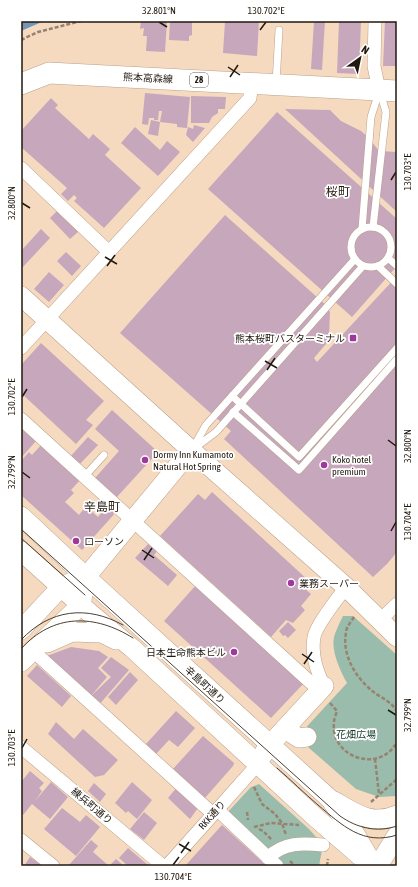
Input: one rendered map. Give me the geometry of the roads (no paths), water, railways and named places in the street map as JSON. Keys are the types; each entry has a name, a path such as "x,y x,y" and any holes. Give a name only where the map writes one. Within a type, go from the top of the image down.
{"main road":[{"name":"熊本高森線","path":"21,84 49,74 388,90"}],"street":[{"path":"375,21 374,66 388,90"},
{"path":"21,348 250,98 252,83"},
{"path":"21,168 109,252"},
{"path":"21,296 191,450 346,587 397,637"},
{"path":"21,419 325,694"},
{"path":"21,630 61,587 86,577 191,450"},
{"name":"辛島町通り","path":"21,516 331,800 352,832 354,832 373,866"},
{"name":"辛島町通り","path":"21,551 132,648 255,772 315,817 373,866"},
{"path":"27,656 81,605 86,577"},
{"path":"325,694 316,670 314,637 323,618 346,587"},
{"path":"379,620 397,604"},
{"path":"27,656 72,632 102,633 132,648"},
{"path":"27,656 221,816 272,862"},
{"path":"255,772 270,744 325,694"},
{"path":"285,729 299,738 307,737"},
{"name":"練兵町通り","path":"21,747 163,866"},
{"name":"RKK通り","path":"167,866 221,816 255,772"},
{"path":"331,800 364,818 386,820 397,815"},
{"path":"378,866 397,835"},
{"path":"21,840 53,866"},
{"path":"272,862 274,852 286,846 304,843 323,845"},
{"path":"382,866 397,859"}],"lane":[{"path":"276,85 279,30"},
{"path":"373,227 388,90"},
{"path":"362,229 371,117 388,90"},
{"path":"373,227 380,229 389,238 391,252 384,263 373,267 363,266 354,258 351,245 357,233 362,229 373,227"},
{"path":"191,450 206,425 354,258"},
{"path":"388,258 397,266"},
{"path":"191,450 216,432 240,403 363,266"},
{"path":"378,266 397,284"},
{"path":"232,396 299,457 397,348"},
{"path":"233,412 299,470 397,359"},
{"path":"84,476 104,455"}],"water":[{"path":"21,21 44,21 21,31"}],"tram line":[{"path":"21,529 340,816 353,824 367,828 382,829 397,826"},
{"path":"21,538 85,595"},
{"path":"21,640 44,622 57,616 69,613 96,615 123,625"},
{"path":"21,649 33,637 47,629 60,623 75,621 89,621 104,625 119,630 133,638"},
{"path":"277,768 327,812 354,832 363,836 374,838 385,838 397,835"}],"place":[{"name":"熊本桜町バスターミナル","path":"353,338"},
{"name":"Dormy Inn Kumamoto Natural Hot Spring","path":"145,460"},
{"name":"Koko hotel premium","path":"324,465"},
{"name":"ローソン","path":"76,541"},
{"name":"業務スーパー","path":"291,583"},
{"name":"日本生命熊本ビル","path":"234,652"}],"district":[{"name":"桜町","path":"338,192"},
{"name":"辛島町","path":"102,507"}],"park label":[{"name":"花畑広場","path":"356,734"}]}
